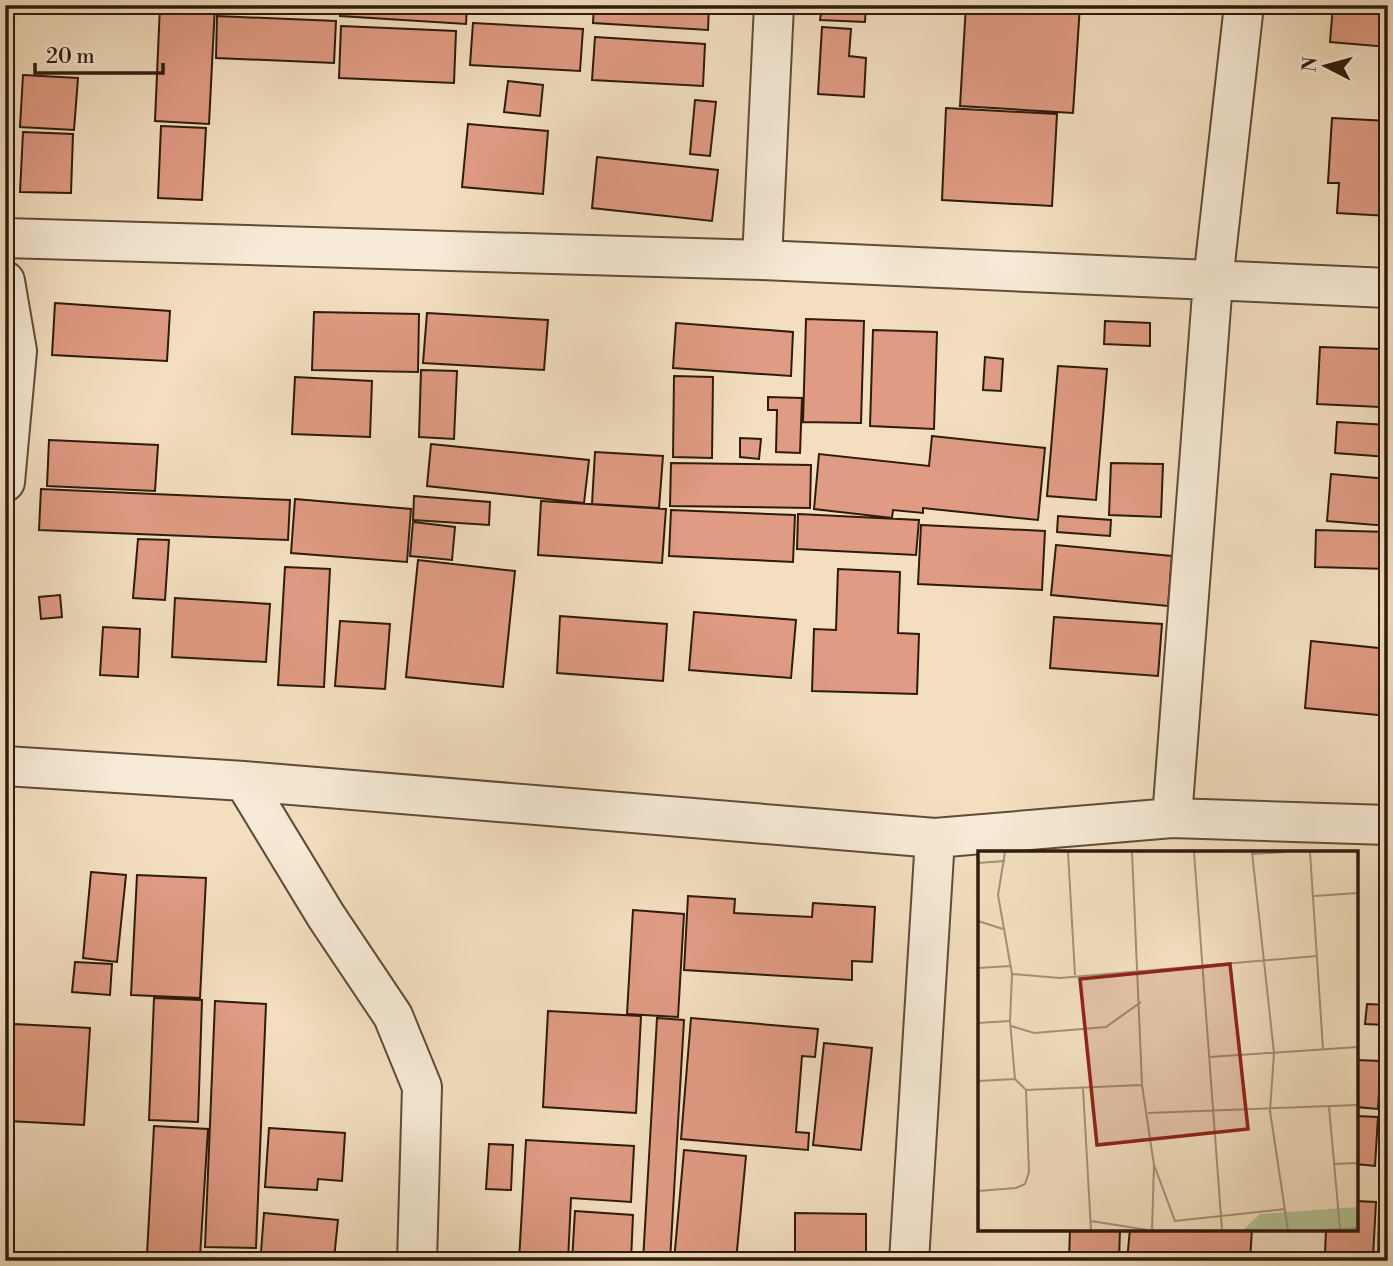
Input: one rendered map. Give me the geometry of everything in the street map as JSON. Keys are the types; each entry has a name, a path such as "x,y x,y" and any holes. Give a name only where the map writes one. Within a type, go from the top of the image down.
{"street":[{"path":"762,260 774,5"},
{"path":"1172,818 1213,281 1244,5"},
{"path":"5,238 762,260 1388,288"},
{"path":"5,281 16,351 5,482"},
{"path":"5,766 244,781 935,838 1172,818 1388,825"},
{"path":"244,781 326,916 393,1017 422,1087 417,1261"},
{"path":"909,1261 935,838"}],"building":[{"path":"160,5 215,5 209,124 155,121"},
{"path":"341,5 467,5 466,24 340,16"},
{"path":"594,5 709,5 708,30 593,23"},
{"path":"822,5 866,5 865,22 820,20"},
{"path":"966,5 1080,5 1073,113 960,106"},
{"path":"1333,5 1388,5 1388,47 1330,42"},
{"path":"217,16 336,21 334,63 216,58"},
{"path":"473,23 583,29 580,71 470,65"},
{"path":"341,26 456,31 454,83 339,78"},
{"path":"822,27 851,29 849,56 866,58 864,97 818,94"},
{"path":"595,37 705,44 703,86 592,80"},
{"path":"23,75 78,78 74,130 20,127"},
{"path":"508,81 543,85 540,116 504,112"},
{"path":"695,100 716,102 710,156 690,154"},
{"path":"946,108 1057,114 1052,206 942,200"},
{"path":"1332,118 1388,121 1388,216 1337,213 1339,183 1328,183"},
{"path":"468,124 548,131 543,194 462,187"},
{"path":"161,126 206,128 202,200 158,198"},
{"path":"23,132 73,134 71,193 20,192"},
{"path":"597,157 718,170 712,221 592,208"},
{"path":"55,303 170,311 167,361 52,355"},
{"path":"314,312 419,314 418,372 312,370"},
{"path":"427,313 548,320 544,370 423,363"},
{"path":"806,319 864,321 861,423 803,422"},
{"path":"1105,321 1150,323 1150,346 1104,344"},
{"path":"676,323 793,332 791,376 673,368"},
{"path":"873,330 937,332 934,429 870,426"},
{"path":"1320,347 1382,349 1380,407 1317,404"},
{"path":"985,357 1003,359 1001,391 983,390"},
{"path":"1058,366 1107,369 1096,500 1047,496"},
{"path":"421,370 457,371 454,439 419,437"},
{"path":"674,376 713,377 712,458 673,457"},
{"path":"295,377 372,381 370,437 292,434"},
{"path":"768,397 802,398 800,453 776,452 777,410 768,410"},
{"path":"1337,422 1388,425 1388,457 1335,453"},
{"path":"932,436 1045,448 1038,520 923,508 923,513 893,510 892,518 814,509 819,454 929,466"},
{"path":"740,438 761,439 759,459 740,457"},
{"path":"49,440 158,445 155,491 47,486"},
{"path":"431,444 589,460 584,503 427,486"},
{"path":"595,452 663,456 659,508 592,504"},
{"path":"671,463 811,465 810,508 670,506"},
{"path":"1111,463 1163,464 1161,517 1109,515"},
{"path":"1331,474 1388,479 1388,526 1327,521"},
{"path":"41,489 290,500 288,540 39,530"},
{"path":"414,496 490,502 489,525 413,520"},
{"path":"295,499 411,509 407,562 291,553"},
{"path":"541,501 666,509 662,563 538,555"},
{"path":"671,510 795,515 793,562 669,556"},
{"path":"798,514 919,520 916,555 797,549"},
{"path":"1058,516 1111,520 1110,536 1057,532"},
{"path":"413,522 455,527 452,560 410,556"},
{"path":"921,525 1045,531 1042,590 918,584"},
{"path":"1316,530 1388,532 1388,569 1315,567"},
{"path":"138,539 169,540 165,600 133,598"},
{"path":"1056,545 1172,556 1168,606 1051,595"},
{"path":"418,560 515,571 503,687 406,677"},
{"path":"285,567 330,569 324,687 278,685"},
{"path":"838,569 900,572 898,633 919,634 917,694 812,691 814,629 836,630"},
{"path":"60,595 62,617 41,619 39,597"},
{"path":"175,598 270,604 266,662 172,657"},
{"path":"694,612 796,620 791,678 689,670"},
{"path":"560,616 667,624 663,681 557,673"},
{"path":"1054,617 1162,624 1158,676 1050,668"},
{"path":"340,621 390,624 385,689 335,686"},
{"path":"103,627 140,629 138,677 100,675"},
{"path":"1311,641 1388,649 1388,716 1305,708"},
{"path":"91,872 126,875 117,962 83,958"},
{"path":"137,875 206,878 200,998 131,995"},
{"path":"688,896 735,899 734,913 812,917 813,903 875,907 872,962 852,961 852,980 684,970"},
{"path":"633,910 684,914 678,1017 627,1014"},
{"path":"75,962 112,964 110,995 72,992"},
{"path":"154,998 202,1000 198,1122 149,1120"},
{"path":"215,1001 266,1004 256,1248 205,1247"},
{"path":"1367,1004 1387,1005 1386,1025 1365,1024"},
{"path":"548,1011 641,1016 636,1113 543,1107"},
{"path":"657,1018 684,1020 670,1261 643,1261"},
{"path":"691,1018 818,1029 815,1057 802,1056 796,1132 809,1133 808,1150 681,1139"},
{"path":"14,1024 90,1028 84,1125 8,1121"},
{"path":"824,1043 872,1048 861,1150 813,1145"},
{"path":"1358,1060 1381,1061 1378,1109 1358,1107"},
{"path":"1358,1116 1378,1117 1375,1166 1358,1164"},
{"path":"154,1126 208,1129 200,1257 147,1254"},
{"path":"269,1128 345,1133 342,1181 318,1179 317,1190 265,1187"},
{"path":"526,1140 634,1146 631,1202 571,1198 568,1261 519,1261"},
{"path":"489,1144 513,1145 511,1190 486,1189"},
{"path":"684,1150 746,1156 736,1261 674,1261"},
{"path":"1380,1153 1388,1153 1388,1261 1378,1261"},
{"path":"1358,1201 1376,1202 1373,1257 1325,1254 1326,1231 1358,1231"},
{"path":"575,1211 633,1215 631,1261 572,1261"},
{"path":"264,1213 338,1220 334,1259 261,1252"},
{"path":"795,1213 866,1214 866,1261 795,1261"},
{"path":"1070,1231 1120,1231 1119,1261 1069,1261"},
{"path":"1130,1231 1252,1231 1250,1261 1127,1261"},
{"path":"134,1257 190,1260 190,1261 134,1261"}]}
